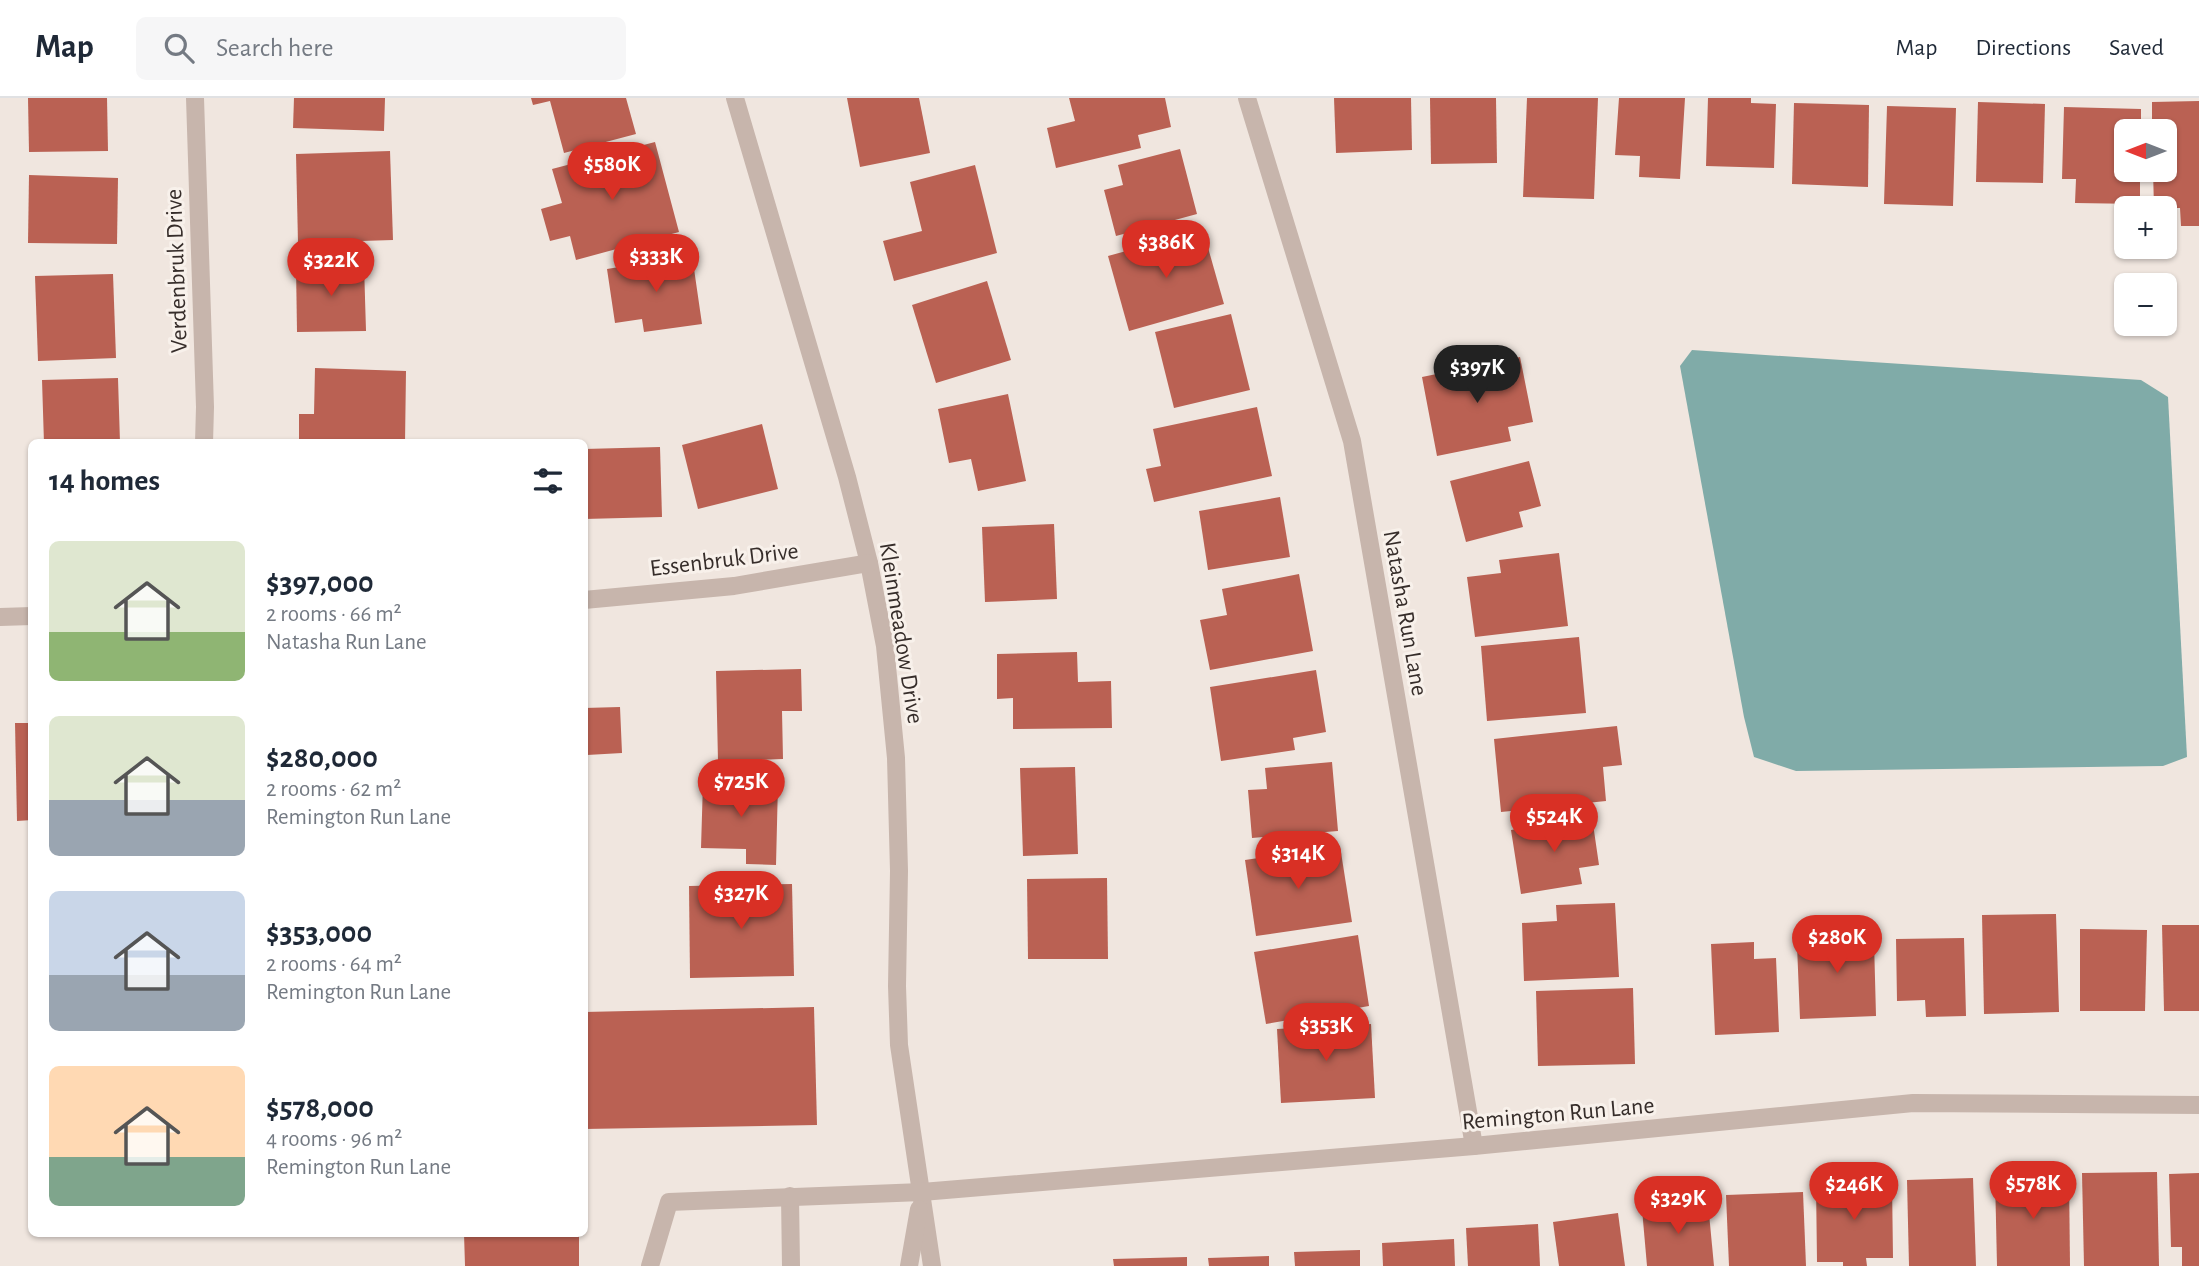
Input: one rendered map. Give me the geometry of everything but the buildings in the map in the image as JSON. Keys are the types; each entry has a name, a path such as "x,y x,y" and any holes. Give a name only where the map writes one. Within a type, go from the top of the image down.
{"street":[{"name":"Verdenbruk Drive","path":"195,98 204,439"},
{"name":"Kleinmeadow Drive","path":"735,98 847,477 869,563 885,646 896,758 899,1045 932,1266"},
{"name":"Natasha Run Lane","path":"1247,98 1352,441 1474,1146"},
{"name":"Essenbruk Drive","path":"588,600 734,586 869,563"},
{"path":"0,617 28,616"},
{"name":"Remington Run Lane","path":"650,1266 669,1202 922,1192 1474,1146 1913,1103 2199,1105"},
{"name":"Kleinmeadow Drive","path":"909,1266 922,1192"},
{"path":"790,1196 791,1266"}],"water":[{"path":"1692,350 2141,380 2168,397 2187,757 2163,766 1796,771 1754,757 1744,717 1680,366"}]}
